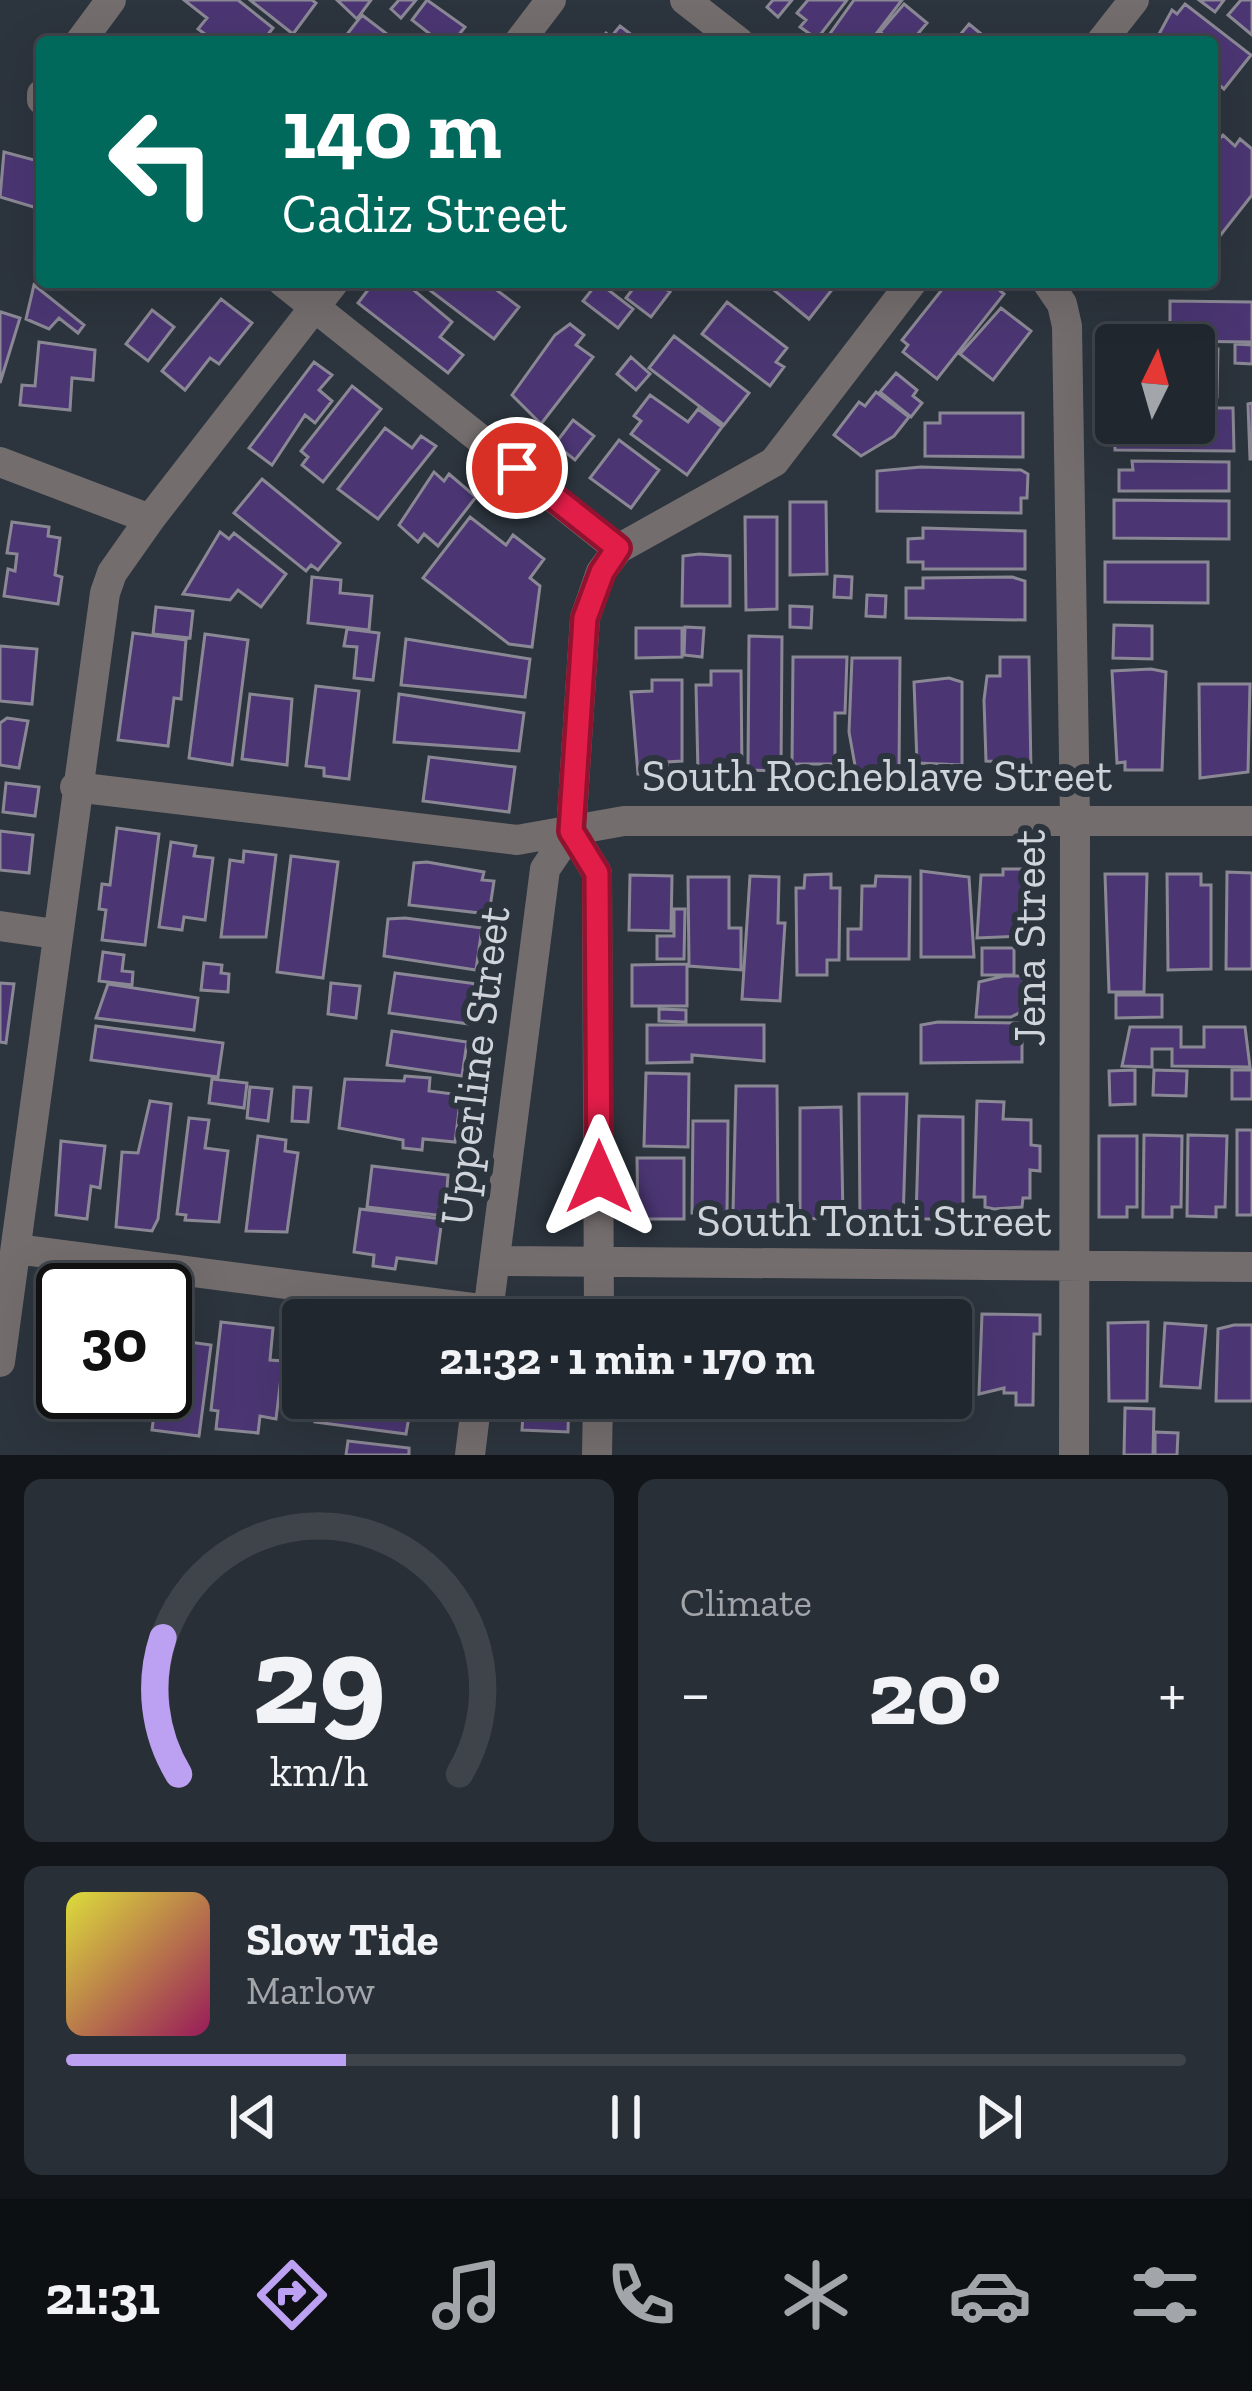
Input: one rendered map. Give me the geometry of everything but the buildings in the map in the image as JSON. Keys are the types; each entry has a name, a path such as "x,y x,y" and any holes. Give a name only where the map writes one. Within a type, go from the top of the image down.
{"street":[{"path":"524,36 551,0"},
{"path":"685,0 731,36"},
{"path":"1106,36 1134,0"},
{"path":"84,36 106,1"},
{"path":"599,1299 597,873 571,831 585,618 602,572 618,548 774,462 907,288"},
{"name":"Jena Street","path":"1051,288 1063,304 1067,326 1076,820 1074,1455"},
{"path":"0,1362 105,593 112,573 150,519 324,294 618,548"},
{"path":"0,462 150,519"},
{"name":"South Rocheblave Street","path":"75,788 517,840 624,821 1252,820"},
{"name":"Upperline Street","path":"490,1299 545,869 571,831"},
{"path":"0,926 56,934"},
{"path":"16,1249 374,1299"},
{"name":"South Tonti Street","path":"495,1261 1252,1267"},
{"path":"470,1455 474,1419"},
{"path":"598,1419 598,1455"}],"route":[{"path":"517,468 618,548 602,572 585,618 571,831 597,873 599,1177"}]}
